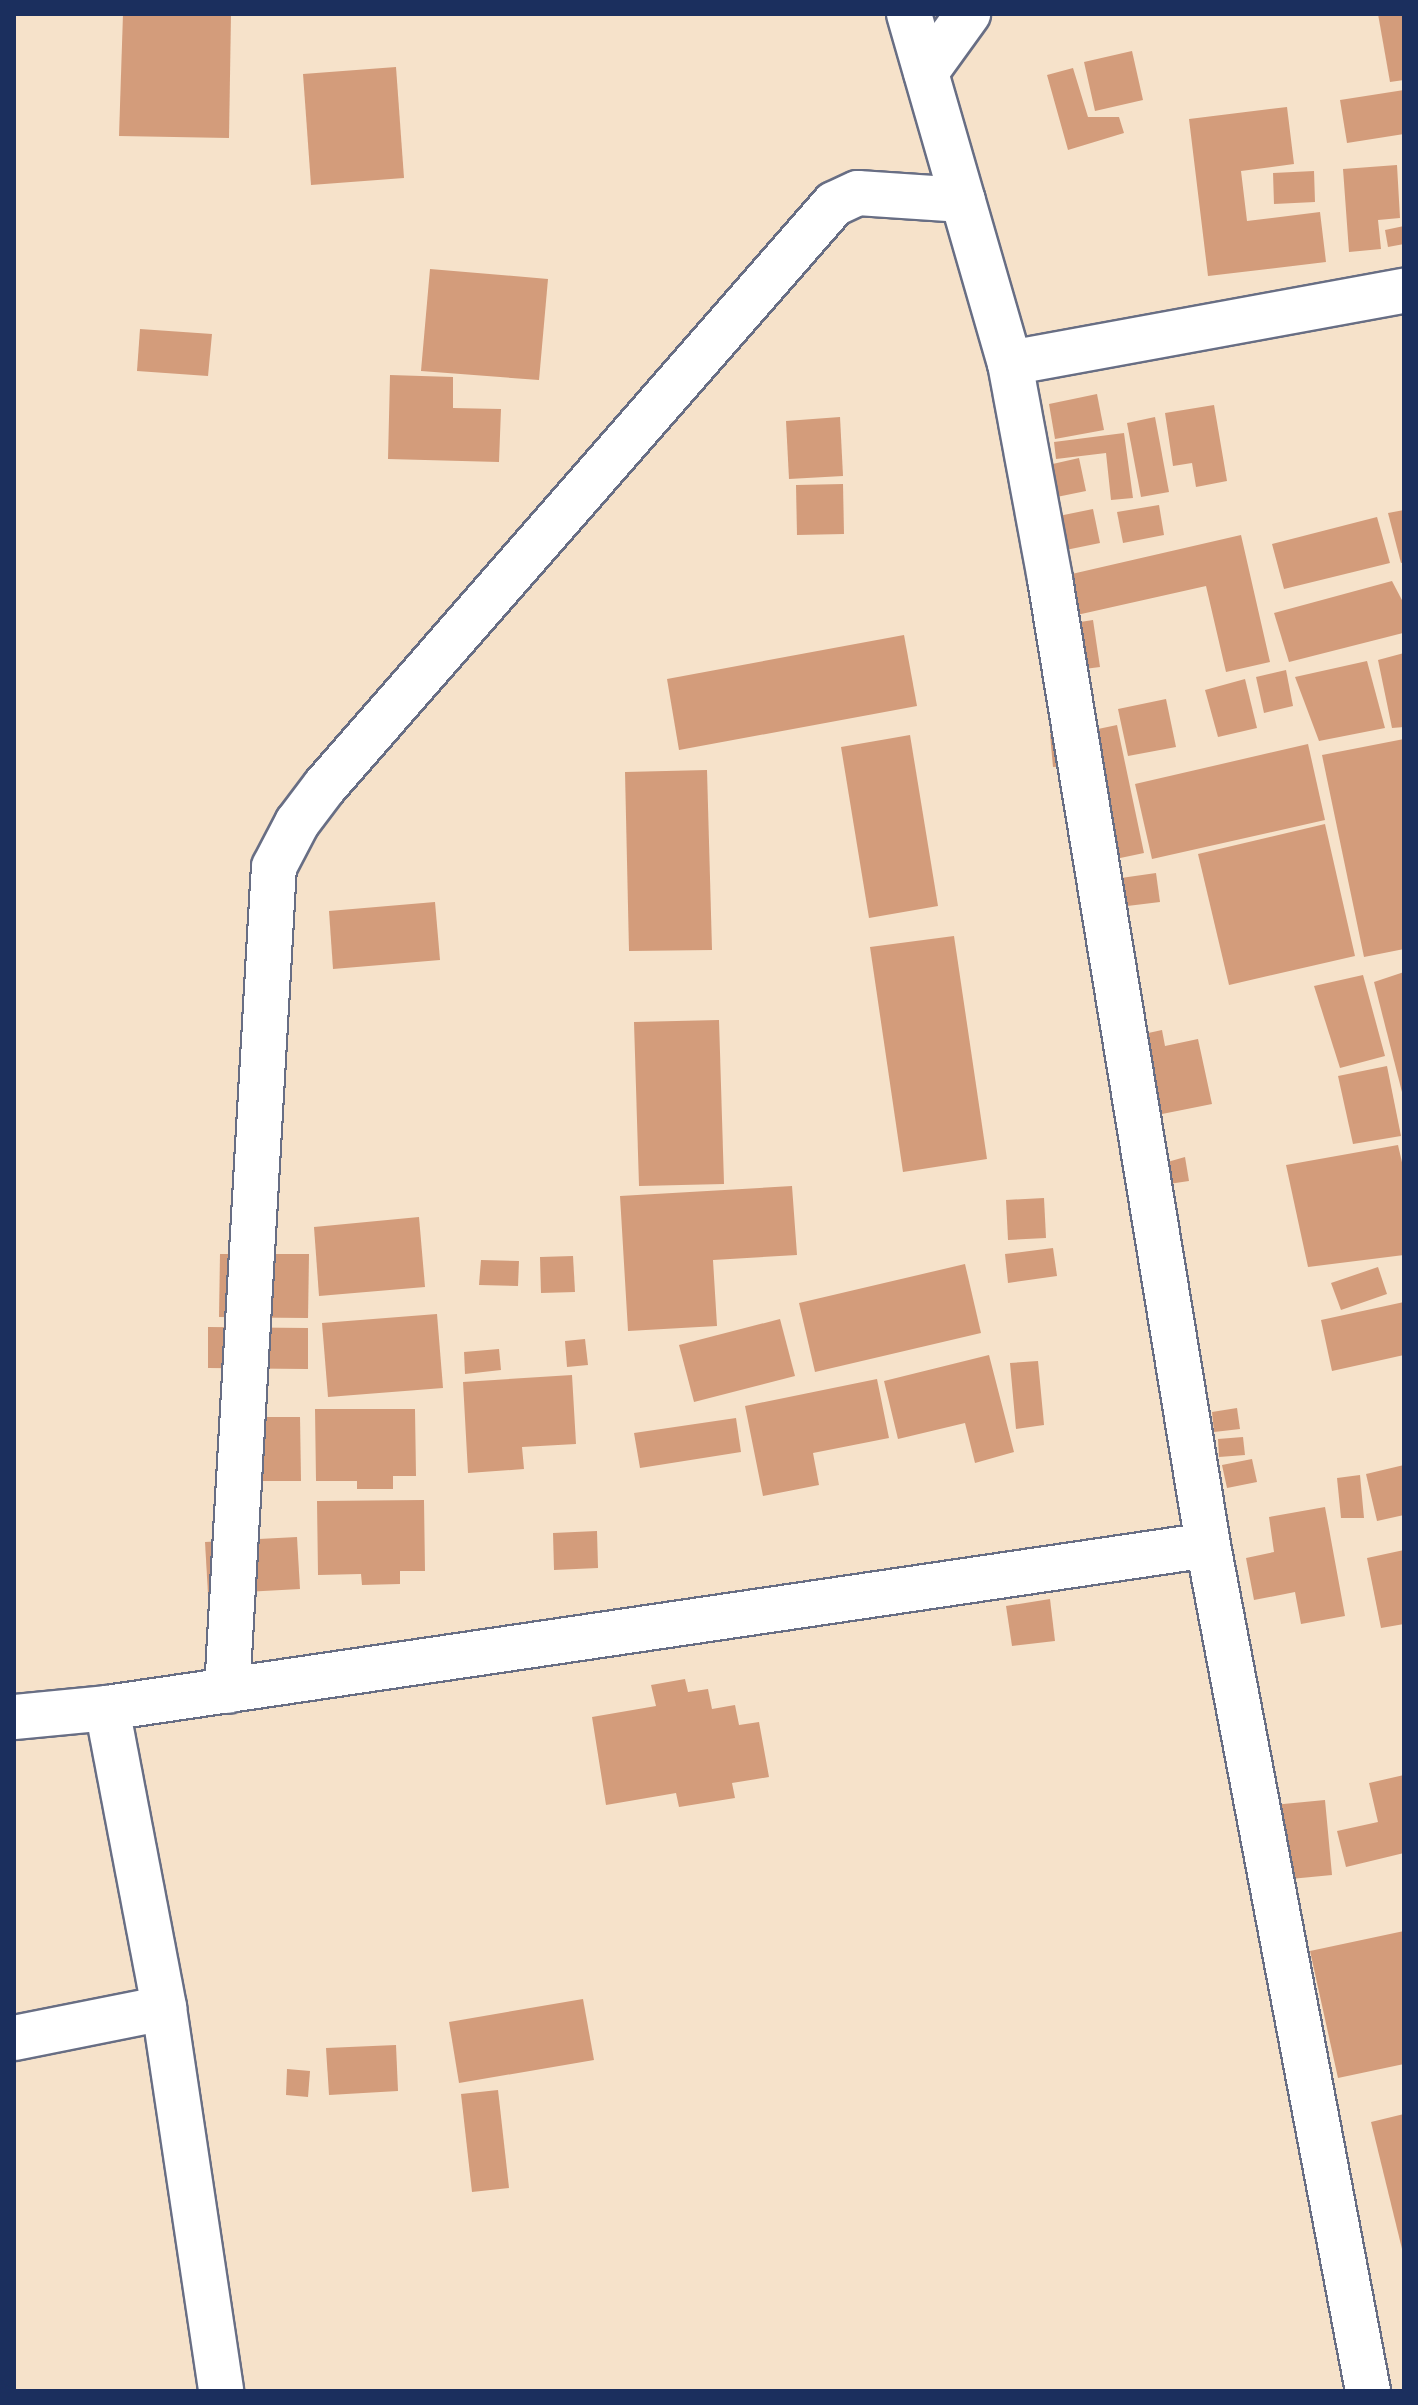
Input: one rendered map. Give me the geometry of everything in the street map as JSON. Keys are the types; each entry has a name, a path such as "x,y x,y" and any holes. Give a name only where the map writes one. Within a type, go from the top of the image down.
{"street":[{"path":"909,14 1010,363 1050,579 1208,1545 1368,2391"},
{"path":"926,72 968,14"},
{"path":"227,1691 274,867 297,823 325,786 834,204 858,193 963,200"},
{"path":"1010,363 1404,291"},
{"path":"14,1717 227,1691 1208,1545"},
{"path":"107,1708 164,2008 221,2391"},
{"path":"14,2038 164,2008"}],"building":[{"path":"123,14 231,14 229,138 119,136"},
{"path":"1378,14 1404,14 1404,80 1390,82"},
{"path":"1132,51 1143,100 1095,111 1084,62"},
{"path":"396,67 404,178 311,185 303,74"},
{"path":"1073,68 1088,117 1119,117 1124,133 1068,150 1047,75"},
{"path":"1404,90 1404,134 1347,143 1340,100"},
{"path":"1287,107 1294,164 1241,171 1247,221 1320,212 1326,262 1208,276 1189,119"},
{"path":"1397,165 1400,218 1378,220 1381,249 1349,252 1343,169"},
{"path":"1314,171 1315,202 1274,204 1273,173"},
{"path":"1404,226 1404,244 1388,247 1385,230"},
{"path":"430,269 548,279 539,380 421,371"},
{"path":"140,329 212,334 208,376 137,371"},
{"path":"390,375 453,377 453,408 501,409 499,462 388,459"},
{"path":"1097,394 1104,430 1055,439 1049,404"},
{"path":"1214,405 1227,481 1196,487 1192,463 1173,466 1165,413"},
{"path":"840,417 843,476 789,479 786,421"},
{"path":"1155,417 1169,492 1141,497 1127,423"},
{"path":"1124,433 1133,498 1111,500 1106,453 1056,459 1054,442"},
{"path":"1079,458 1086,491 1042,500 1035,468"},
{"path":"843,484 844,534 797,535 796,485"},
{"path":"1159,505 1164,535 1123,543 1117,512"},
{"path":"1093,509 1100,543 1051,553 1044,519"},
{"path":"1404,510 1404,562 1401,563 1388,513"},
{"path":"1377,517 1390,563 1284,589 1272,544"},
{"path":"1241,535 1270,662 1226,672 1206,586 1059,619 1050,579"},
{"path":"1392,581 1404,604 1403,633 1289,662 1274,613"},
{"path":"1093,620 1100,667 1069,671 1061,625"},
{"path":"904,635 917,706 679,750 667,679"},
{"path":"1404,653 1404,727 1392,728 1378,660"},
{"path":"1367,661 1385,728 1319,741 1295,677"},
{"path":"1286,670 1293,706 1264,713 1256,677"},
{"path":"1245,679 1257,728 1218,737 1205,690"},
{"path":"1166,699 1176,747 1128,756 1118,709"},
{"path":"1117,725 1144,853 1106,861 1079,733"},
{"path":"1067,733 1070,766 1053,767 1050,734"},
{"path":"910,735 938,906 869,918 841,747"},
{"path":"1404,739 1404,949 1364,957 1322,755"},
{"path":"1308,744 1325,820 1152,859 1135,784"},
{"path":"707,770 712,950 629,951 625,772"},
{"path":"1325,824 1355,956 1229,985 1198,854"},
{"path":"1156,873 1160,902 1111,908 1107,880"},
{"path":"435,902 440,960 333,969 329,911"},
{"path":"954,936 987,1159 903,1172 870,947"},
{"path":"1404,972 1404,1096 1403,1096 1374,982"},
{"path":"1363,975 1385,1056 1340,1068 1314,986"},
{"path":"719,1020 724,1184 639,1186 634,1022"},
{"path":"1162,1030 1165,1046 1198,1039 1212,1104 1147,1117 1130,1037"},
{"path":"1387,1066 1401,1136 1353,1144 1338,1076"},
{"path":"1398,1145 1404,1171 1404,1255 1308,1267 1286,1165"},
{"path":"1185,1157 1189,1181 1162,1185 1164,1163"},
{"path":"792,1186 797,1255 713,1260 717,1326 628,1331 620,1196"},
{"path":"1044,1198 1046,1238 1008,1240 1006,1200"},
{"path":"419,1217 425,1287 319,1296 314,1227"},
{"path":"1053,1248 1057,1276 1008,1283 1005,1254"},
{"path":"220,1254 309,1254 308,1318 219,1317"},
{"path":"573,1256 575,1292 541,1293 540,1257"},
{"path":"481,1260 519,1261 518,1286 479,1285"},
{"path":"965,1264 981,1333 815,1372 799,1303"},
{"path":"1378,1267 1387,1294 1341,1310 1331,1283"},
{"path":"1404,1302 1404,1355 1332,1371 1321,1320"},
{"path":"437,1314 443,1388 328,1397 322,1323"},
{"path":"780,1319 795,1376 694,1402 679,1345"},
{"path":"208,1327 308,1328 308,1369 208,1368"},
{"path":"585,1339 588,1365 567,1367 565,1341"},
{"path":"499,1349 501,1370 465,1374 464,1352"},
{"path":"989,1355 1014,1452 975,1463 965,1423 898,1439 884,1381"},
{"path":"1038,1361 1044,1425 1016,1429 1010,1363"},
{"path":"572,1375 576,1444 522,1447 524,1469 468,1473 463,1382"},
{"path":"877,1379 889,1438 813,1453 819,1485 763,1496 745,1406"},
{"path":"1237,1408 1240,1429 1214,1432 1212,1412"},
{"path":"315,1409 415,1409 416,1476 393,1476 393,1489 357,1489 357,1481 316,1481"},
{"path":"251,1417 300,1417 301,1481 251,1481"},
{"path":"736,1418 741,1452 640,1468 634,1433"},
{"path":"1243,1437 1245,1455 1219,1457 1218,1439"},
{"path":"1252,1459 1257,1482 1227,1488 1222,1465"},
{"path":"1404,1465 1404,1515 1377,1521 1366,1474"},
{"path":"1360,1475 1364,1518 1341,1518 1337,1478"},
{"path":"424,1500 425,1571 400,1571 400,1584 362,1585 361,1574 318,1575 317,1501"},
{"path":"1325,1507 1345,1616 1301,1624 1295,1592 1254,1600 1246,1558 1274,1552 1269,1517"},
{"path":"597,1531 598,1568 554,1570 553,1533"},
{"path":"297,1537 300,1589 208,1594 205,1542"},
{"path":"1404,1550 1404,1624 1381,1628 1367,1558"},
{"path":"1050,1599 1055,1641 1012,1646 1006,1606"},
{"path":"685,1679 688,1692 708,1689 712,1709 735,1705 739,1725 759,1722 769,1777 732,1783 735,1798 679,1807 676,1793 606,1805 592,1717 656,1706 651,1685"},
{"path":"1404,1775 1404,1853 1346,1867 1337,1831 1378,1822 1369,1783"},
{"path":"1325,1800 1332,1875 1280,1880 1273,1805"},
{"path":"1404,1931 1404,2064 1338,2078 1310,1951"},
{"path":"583,1999 594,2060 459,2083 449,2022"},
{"path":"396,2045 398,2091 329,2095 326,2048"},
{"path":"287,2069 310,2071 308,2097 286,2095"},
{"path":"498,2090 509,2188 472,2192 461,2094"},
{"path":"1404,2114 1404,2253 1403,2253 1371,2122"}]}
